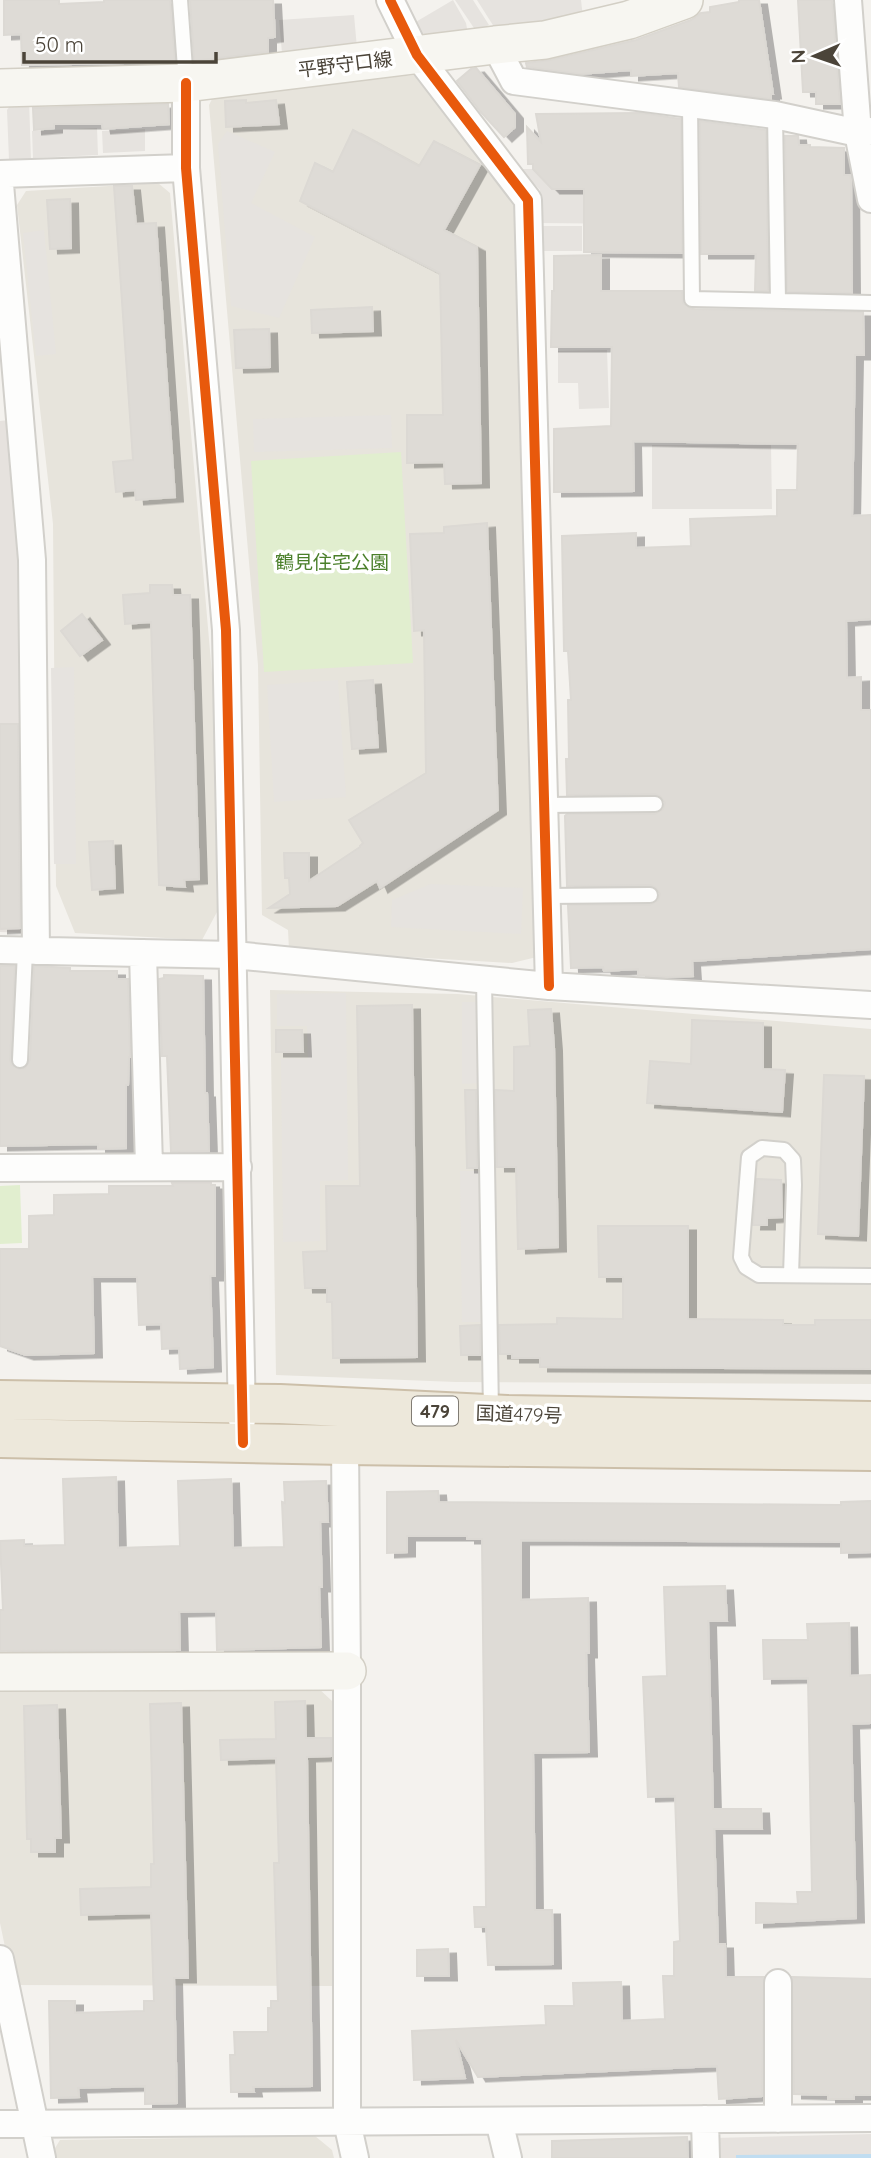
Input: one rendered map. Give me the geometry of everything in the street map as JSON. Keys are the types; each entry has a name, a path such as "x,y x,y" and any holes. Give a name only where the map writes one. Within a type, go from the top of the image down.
{"highway":[{"name":"国道479号","path":"0,1401 242,1404 491,1414 871,1421"},
{"name":"国道479号","path":"0,1438 871,1451"}],"main road":[{"name":"平野守口線","path":"0,88 186,83 545,40 629,20 684,0"},
{"path":"0,1672 347,1671"}],"street":[{"path":"390,0 417,55 528,200 549,986"},
{"path":"848,0 871,199"},
{"path":"495,45 514,81 775,115 865,132"},
{"path":"186,83 186,168 226,630 243,1443"},
{"path":"0,174 186,168"},
{"path":"0,184 32,560 20,951 234,955 549,986 871,1005"},
{"path":"143,953 149,1167"},
{"path":"0,1168 237,1167"},
{"path":"345,1445 347,2122 355,2158"},
{"path":"0,1959 42,2158"},
{"path":"778,1983 778,2119"},
{"path":"0,2124 871,2118"},
{"path":"705,2119 706,2158"},
{"path":"499,2121 508,2158"}],"lane":[{"path":"180,0 186,83"},
{"path":"690,104 692,299 871,303"},
{"path":"775,115 778,300"},
{"path":"544,804 655,804"},
{"path":"547,896 650,895"},
{"path":"20,951 20,1060"},
{"path":"484,979 491,1414"},
{"path":"792,1275 793,1160 784,1150 762,1148 749,1157 741,1257 746,1267 759,1275 871,1276"}],"shaded area":[{"path":"453,0 466,23 468,34 437,39 419,32 414,23"},
{"path":"455,0 473,0 489,25 476,31"},
{"path":"477,0 581,0 583,18 496,30"},
{"path":"354,15 357,48 282,53 279,20"},
{"path":"416,75 518,204 541,956 512,963 289,950 288,930 262,915 258,665 209,105 214,95"},
{"path":"15,99 29,99 31,160 9,160 7,110"},
{"path":"97,128 98,155 33,158 32,131"},
{"path":"145,129 145,151 103,153 102,131"},
{"path":"227,131 275,152 251,203 315,237 279,318 231,306 218,144"},
{"path":"519,169 642,169 642,224 539,223 540,190"},
{"path":"158,183 170,193 213,685 217,912 202,940 75,933 56,886 53,524 17,205 26,191"},
{"path":"543,226 582,226 582,251 543,251"},
{"path":"44,230 56,354 36,356 23,233"},
{"path":"607,350 609,408 579,409 578,383 558,383 558,351"},
{"path":"391,415 392,448 254,452 253,419"},
{"path":"9,420 21,621 25,933 0,932 0,421"},
{"path":"652,445 771,445 772,509 652,509"},
{"path":"74,667 76,864 54,864 51,668"},
{"path":"338,680 346,797 274,802 267,685"},
{"path":"431,884 523,888 521,934 391,927 392,900"},
{"path":"270,990 458,994 871,1029 871,1384 456,1382 276,1375"},
{"path":"346,993 348,1180 320,1181 320,1241 283,1242 281,1059 308,1058 307,1026 277,1026 277,994"},
{"path":"462,1002 477,1002 479,1083 462,1084"},
{"path":"460,1171 479,1171 481,1322 462,1322"},
{"path":"317,1687 332,1701 334,1986 13,1985 0,1923 0,1691"},
{"path":"871,2134 871,2158 713,2158 714,2138"},
{"path":"315,2136 332,2150 334,2158 54,2158 52,2153 60,2140"}],"green space":[{"name":"鶴見住宅公園","path":"401,452 413,663 264,672 251,461"},
{"path":"20,1185 22,1243 0,1244 0,1186"}],"water":[{"path":"871,2154 871,2158 736,2158 736,2155"}],"building":[{"path":"4,0 59,0 59,4 104,0 170,0 175,62 22,65 21,34 4,35"},
{"path":"190,0 273,0 275,37 268,38 268,52 194,61"},
{"path":"739,0 759,0 773,94 771,99 679,87 678,73 631,76 631,70 580,74 527,67 526,63 636,40 691,20 701,13 710,12 710,7"},
{"path":"798,0 832,0 840,104 816,104 816,92 803,92"},
{"path":"476,68 515,114 515,127 504,137 457,81"},
{"path":"246,100 246,103 276,100 279,124 226,127 225,101"},
{"path":"168,104 169,124 103,129 102,124 54,124 54,128 34,130 33,108"},
{"path":"641,113 681,119 682,253 584,252 584,189 552,189 533,169 533,164 528,164 527,127 541,142 536,114"},
{"path":"700,121 766,130 768,291 755,291 756,254 701,254"},
{"path":"353,130 419,166 434,141 480,165 444,230 477,247 481,483 445,484 444,462 407,463 407,415 443,415 440,273 300,201 315,163 333,172"},
{"path":"785,136 798,136 799,145 844,148 844,175 850,175 851,179 852,293 787,292"},
{"path":"114,186 132,186 136,224 156,223 175,497 136,500 135,490 116,492 113,462 133,460"},
{"path":"70,199 71,248 50,249 47,200"},
{"path":"601,255 601,291 682,291 683,303 692,309 863,312 864,355 855,355 852,516 871,515 871,619 846,621 847,678 861,677 861,710 871,710 871,949 692,961 693,976 638,975 638,969 604,971 603,967 571,968 568,905 650,905 658,900 660,894 650,885 567,886 565,816 655,814 663,809 665,803 655,794 567,795 568,700 571,700 568,651 564,651 562,536 636,533 636,548 691,546 690,519 777,516 777,490 797,490 798,444 633,441 634,491 554,492 554,429 611,426 612,347 551,347 554,256"},
{"path":"372,307 373,331 312,333 311,310"},
{"path":"269,329 270,367 236,368 234,330"},
{"path":"487,523 498,810 380,888 377,881 337,906 269,908 290,894 289,878 285,878 284,853 309,853 309,881 363,843 349,820 426,773 424,630 414,631 410,534 444,533 444,527"},
{"path":"150,585 172,585 173,595 190,595 199,879 184,880 185,887 159,885 151,622 125,624 123,595 150,593"},
{"path":"82,614 102,640 80,656 61,631"},
{"path":"373,680 378,747 352,749 347,682"},
{"path":"0,724 18,724 20,928 0,929"},
{"path":"113,841 115,888 92,890 89,842"},
{"path":"0,966 15,966 10,1060 12,1065 19,1069 25,1068 30,1060 34,966 70,968 70,971 117,971 117,979 128,979 130,1057 126,1085 126,1148 98,1149 98,1144 0,1146"},
{"path":"164,975 203,976 209,1151 171,1152 167,1056 162,1056 159,979 164,978"},
{"path":"412,1005 417,1357 333,1358 332,1302 327,1302 327,1288 305,1288 303,1252 327,1251 326,1186 360,1186 357,1006"},
{"path":"551,1009 558,1247 518,1249 516,1167 497,1167 495,1090 514,1091 514,1047 530,1046 528,1010"},
{"path":"692,1020 763,1023 763,1069 785,1070 782,1112 647,1103 650,1061 691,1064"},
{"path":"276,1030 302,1030 303,1052 276,1052"},
{"path":"824,1075 864,1076 858,1236 818,1234"},
{"path":"465,1090 476,1090 477,1168 467,1168"},
{"path":"757,1179 781,1180 782,1217 767,1218 767,1225 753,1225"},
{"path":"172,1183 215,1185 215,1276 210,1276 213,1367 180,1369 179,1348 162,1349 161,1324 139,1325 137,1277 92,1277 94,1353 26,1355 0,1346 0,1249 29,1249 29,1216 54,1215 54,1195 109,1194 109,1186 173,1186"},
{"path":"598,1226 688,1226 688,1319 783,1320 783,1325 815,1325 815,1320 871,1320 871,1369 540,1367 540,1358 512,1358 512,1354 500,1354 499,1325 557,1324 557,1318 623,1319 623,1277 599,1277"},
{"path":"480,1325 480,1355 461,1355 460,1326"},
{"path":"116,1477 118,1548 180,1546 178,1481 231,1479 233,1548 284,1547 284,1482 326,1481 328,1522 320,1522 321,1647 217,1650 216,1611 179,1612 180,1650 0,1651 0,1610 3,1610 0,1541 24,1540 24,1546 65,1545 63,1479"},
{"path":"438,1491 439,1502 841,1505 841,1502 871,1501 871,1552 841,1553 841,1542 521,1540 521,1600 588,1598 589,1653 586,1653 589,1752 533,1753 535,1910 552,1910 553,1964 488,1965 486,1927 475,1927 474,1907 486,1907 482,1539 467,1539 467,1536 407,1536 407,1552 387,1553 387,1492"},
{"path":"725,1586 727,1621 708,1621 713,1809 761,1809 762,1829 714,1829 718,1944 725,1944 726,1977 764,1977 762,2096 719,2099 717,2066 478,2077 456,2040 465,2078 414,2080 412,2031 546,2025 545,2006 574,2006 573,1983 621,1982 622,2021 665,2019 663,1976 674,1976 674,1942 680,1941 675,1796 648,1797 643,1677 667,1676 664,1587"},
{"path":"849,1623 850,1676 871,1675 871,1723 851,1724 856,1918 756,1923 756,1903 798,1904 797,1892 812,1892 808,1678 764,1679 763,1640 808,1640 807,1624"},
{"path":"305,1701 306,1738 331,1738 331,1756 307,1757 312,2086 253,2087 254,2092 231,2092 230,2055 235,2055 234,2032 268,2032 268,2008 271,2008 271,2001 278,2001 274,1863 279,1863 276,1758 221,1760 220,1740 276,1739 275,1702"},
{"path":"181,1703 188,1978 174,1978 177,2103 145,2104 145,2086 78,2088 79,2097 51,2098 49,2001 75,2001 75,2013 144,2011 144,2001 154,2001 151,1913 81,1915 80,1889 151,1887 151,1864 154,1864 150,1704"},
{"path":"57,1705 61,1838 55,1838 55,1852 31,1852 31,1839 27,1839 24,1706"},
{"path":"448,1949 449,1976 417,1976 417,1950"},
{"path":"792,1977 871,1979 871,2095 854,2095 854,2099 828,2099 828,2095 794,2094"},
{"path":"687,2137 688,2158 552,2158 552,2141"}],"cycle path":[{"path":"390,0 417,55 528,200 549,986"},
{"path":"186,83 186,168 226,630 243,1443"}]}
